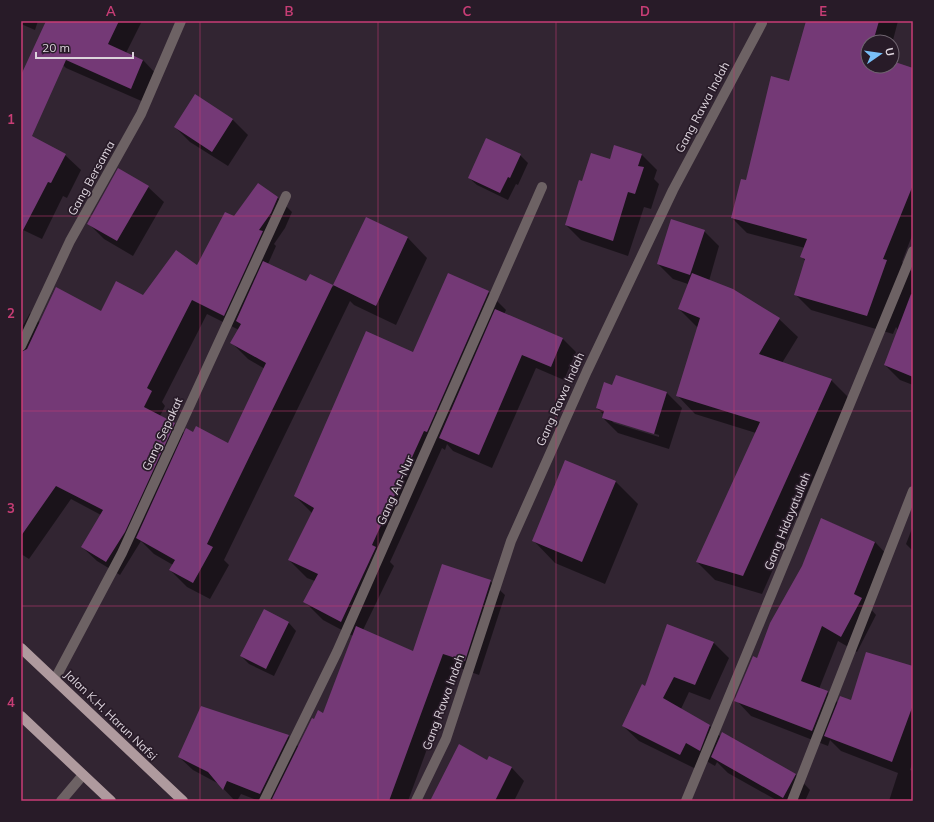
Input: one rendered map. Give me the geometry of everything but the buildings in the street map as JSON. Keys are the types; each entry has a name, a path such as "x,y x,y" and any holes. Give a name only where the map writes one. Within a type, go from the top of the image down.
{"main road":[{"name":"Jalan K.H. Harun Nafsi","path":"21,648 183,801"},
{"path":"21,716 111,801"}],"street":[{"name":"Gang Bersama","path":"21,346 70,241 141,114 181,21"},
{"name":"Gang Rawa Indah","path":"416,801 449,732 511,541 587,371 673,190 762,23"},
{"name":"Gang An-Nur","path":"264,801 337,652 542,187"},
{"name":"Gang Sepakat","path":"55,680 122,554 286,196"},
{"name":"Gang Hidayatullah","path":"686,801 913,251"},
{"path":"792,801 913,491"},
{"path":"62,801 83,775"}]}
